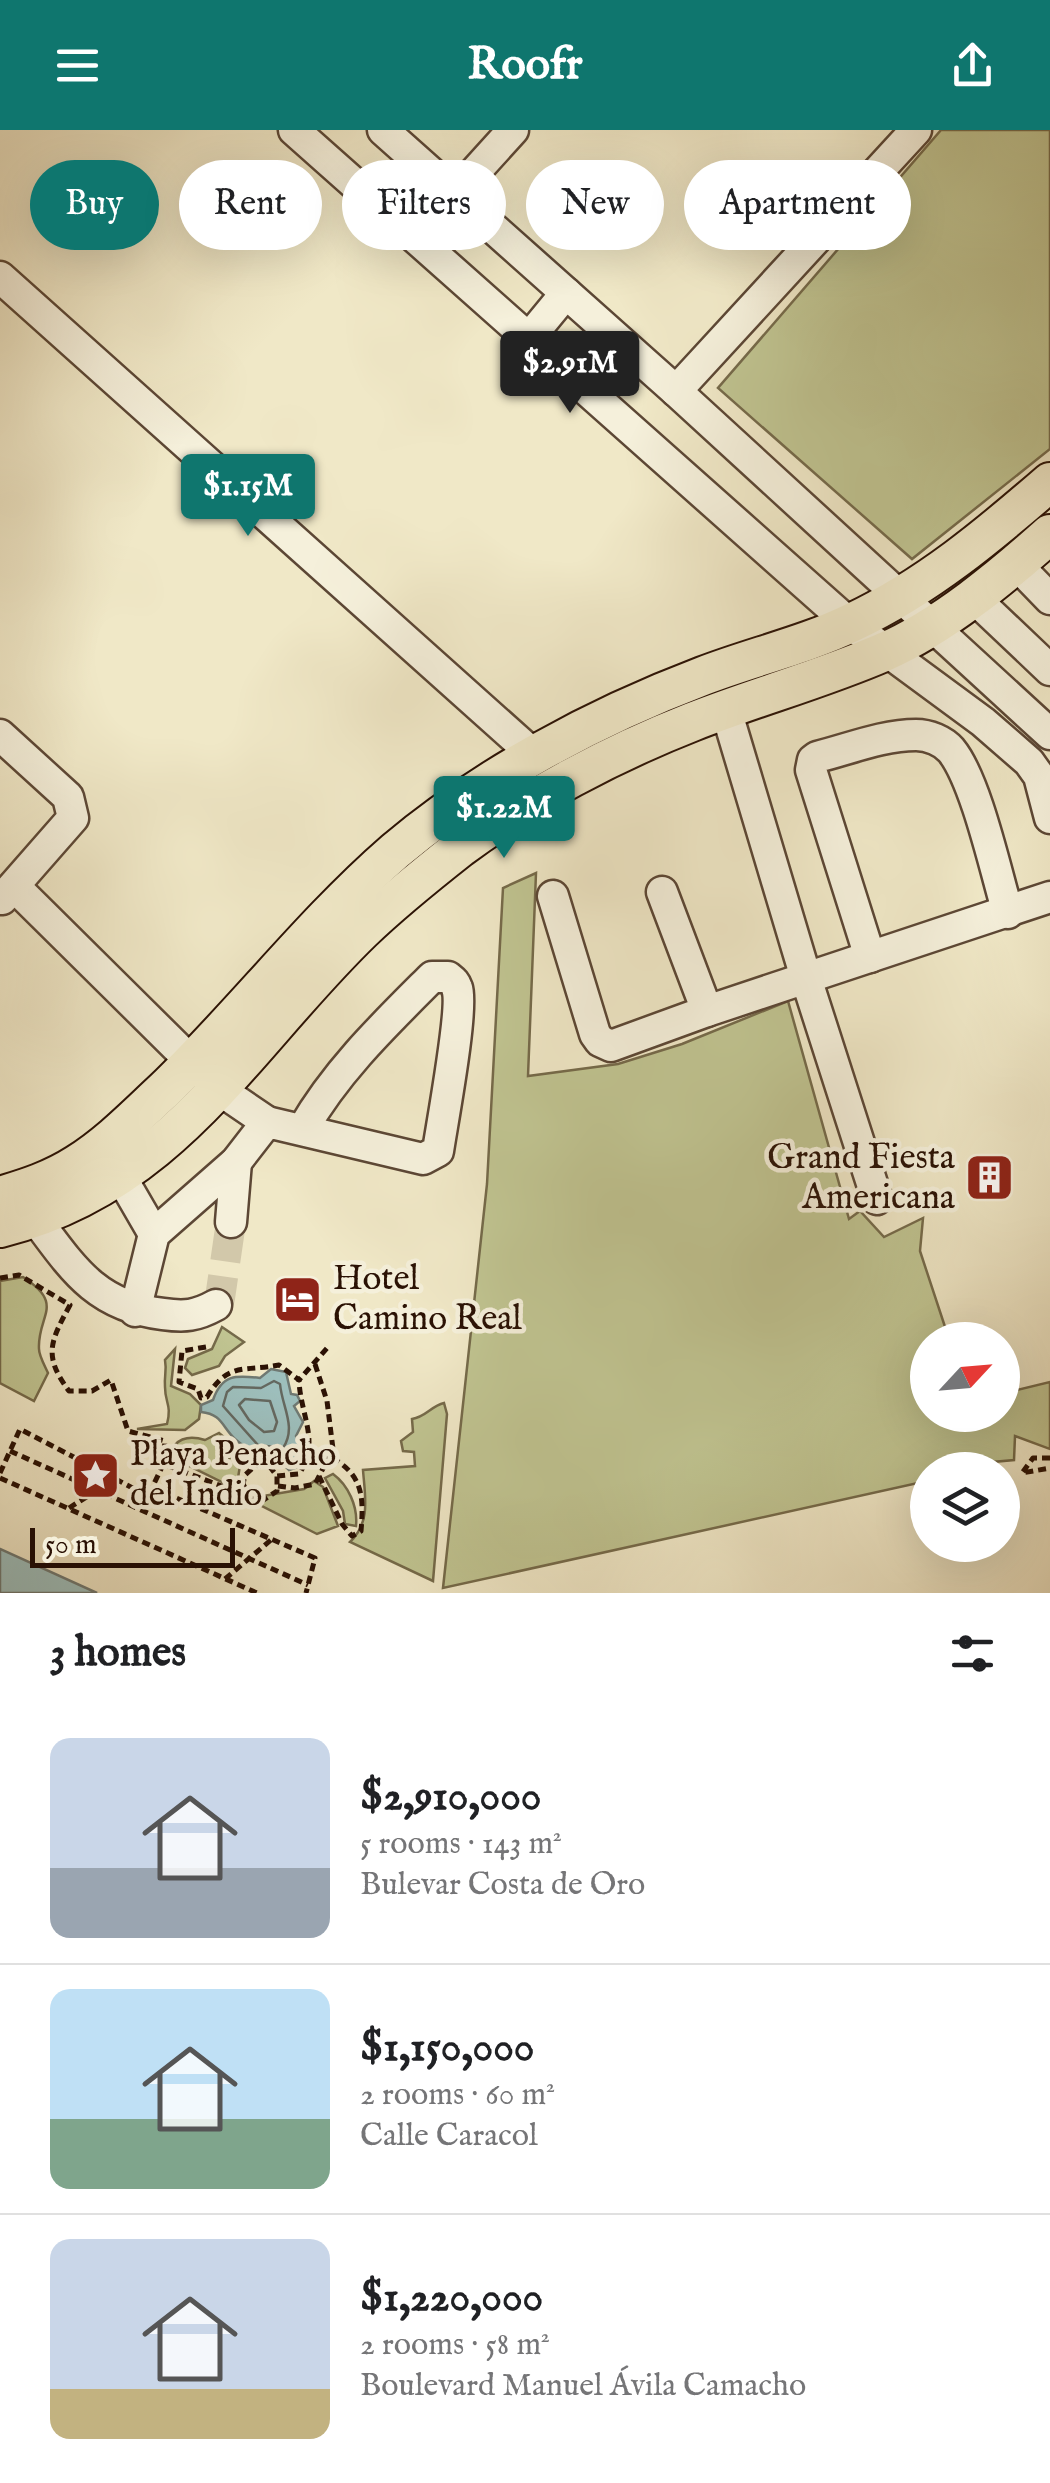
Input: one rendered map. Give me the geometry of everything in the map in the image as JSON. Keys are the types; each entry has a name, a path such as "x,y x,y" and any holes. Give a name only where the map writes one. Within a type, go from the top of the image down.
{"main road":[{"path":"0,1196 40,1184 112,1140 192,1062 331,913 396,851 459,804 535,756 630,706 850,624 900,598 987,537 1050,482"},
{"path":"18,1223 80,1200 121,1177 163,1144 220,1090 362,931 462,848 582,772 726,710 886,651 972,596 1050,534"}],"street":[{"path":"294,130 850,624 984,722 1029,762 1049,809"},
{"path":"382,130 416,160"},
{"path":"486,160 513,130"},
{"path":"676,391 916,130"},
{"path":"506,239 1050,734"},
{"path":"0,278 535,756"},
{"path":"528,338 566,292"},
{"path":"1016,564 1050,599"},
{"path":"972,596 1050,670"},
{"path":"726,710 877,1199"},
{"path":"870,958 811,770 810,764 817,757 917,735 936,739 952,751 975,799 1008,912"},
{"path":"0,736 73,805 73,818 7,894 220,1090 266,1122 424,1159 435,1156 457,1011 456,983 438,974 432,977 333,1082 303,1130"},
{"path":"662,892 707,1011"},
{"path":"553,896 600,1041 612,1046 1050,898"},
{"path":"135,1310 154,1234 236,1162 266,1122"},
{"path":"230,1222 236,1162"},
{"path":"121,1177 154,1234"},
{"path":"18,1223 108,1299 135,1310 186,1317 198,1316 216,1305"}],"path":[{"path":"0,1278 19,1274 70,1305 53,1344 53,1368 69,1391 92,1391 111,1380 128,1431 166,1441 163,1464 148,1496 20,1429 0,1475 256,1593"},
{"path":"206,1347 182,1351 179,1363 179,1382 198,1388 201,1398 207,1397 222,1376 238,1369 280,1365 299,1380"},
{"path":"277,1476 298,1474 309,1460 309,1428 300,1401 299,1380 328,1347"},
{"path":"278,1486 315,1484 333,1449 327,1401 314,1361"},
{"path":"10,1452 308,1584"},
{"path":"319,1476 342,1524 352,1536 361,1531 360,1487 348,1466 329,1456"},
{"path":"1050,1458 1033,1458 1022,1473 1050,1468"},
{"path":"163,1464 232,1490 243,1484 247,1472 259,1465 270,1468 277,1476 278,1486 274,1495 262,1500 252,1498 243,1484"},
{"path":"68,1508 115,1479"},
{"path":"152,1488 315,1558 306,1593"},
{"path":"225,1579 272,1539"}],"green space":[{"path":"941,130 1050,130 1050,449 912,559 718,388 837,250 911,250 911,165"},
{"path":"536,873 528,1076 618,1064 682,1044 788,1001 849,1219 860,1211 884,1237 923,1218 920,1251 943,1322 910,1322 910,1432 1020,1432 1020,1389 1050,1382 1050,1449 1015,1436 1014,1452 910,1452 910,1485 443,1588 487,1184 503,888"},
{"path":"23,1277 36,1287 46,1303 39,1349 48,1373 34,1401 0,1383 0,1281"},
{"path":"222,1327 244,1342 225,1356 219,1366 192,1375 185,1368 188,1359 212,1349"},
{"path":"175,1349 171,1386 190,1394 201,1405 199,1419 185,1430 137,1429 167,1424 165,1360"},
{"path":"444,1403 447,1414 433,1581 350,1542 364,1518 363,1470 415,1466 414,1452 403,1451 401,1441 413,1432 412,1419"},
{"path":"219,1433 225,1438 227,1459 242,1453 238,1478 226,1484 171,1457 174,1446 182,1440 205,1440"},
{"path":"333,1474 351,1497 356,1526 345,1524 343,1511 325,1478"},
{"path":"314,1481 323,1487 338,1526 317,1534 256,1503 257,1497 304,1489"}],"water":[{"path":"271,1369 286,1372 291,1394 300,1401 294,1406 303,1422 296,1436 306,1457 298,1467 289,1470 274,1455 255,1457 218,1418 201,1412 201,1405 213,1400 225,1381 260,1378"},
{"path":"0,1549 97,1593 0,1593"}],"tunnel":[{"path":"216,1305 231,1222"}],"place":[{"name":"Grand Fiesta Americana","path":"990,1178"},
{"name":"Hotel Camino Real","path":"298,1299"},
{"name":"Playa Penacho del Indio","path":"95,1475"}]}
